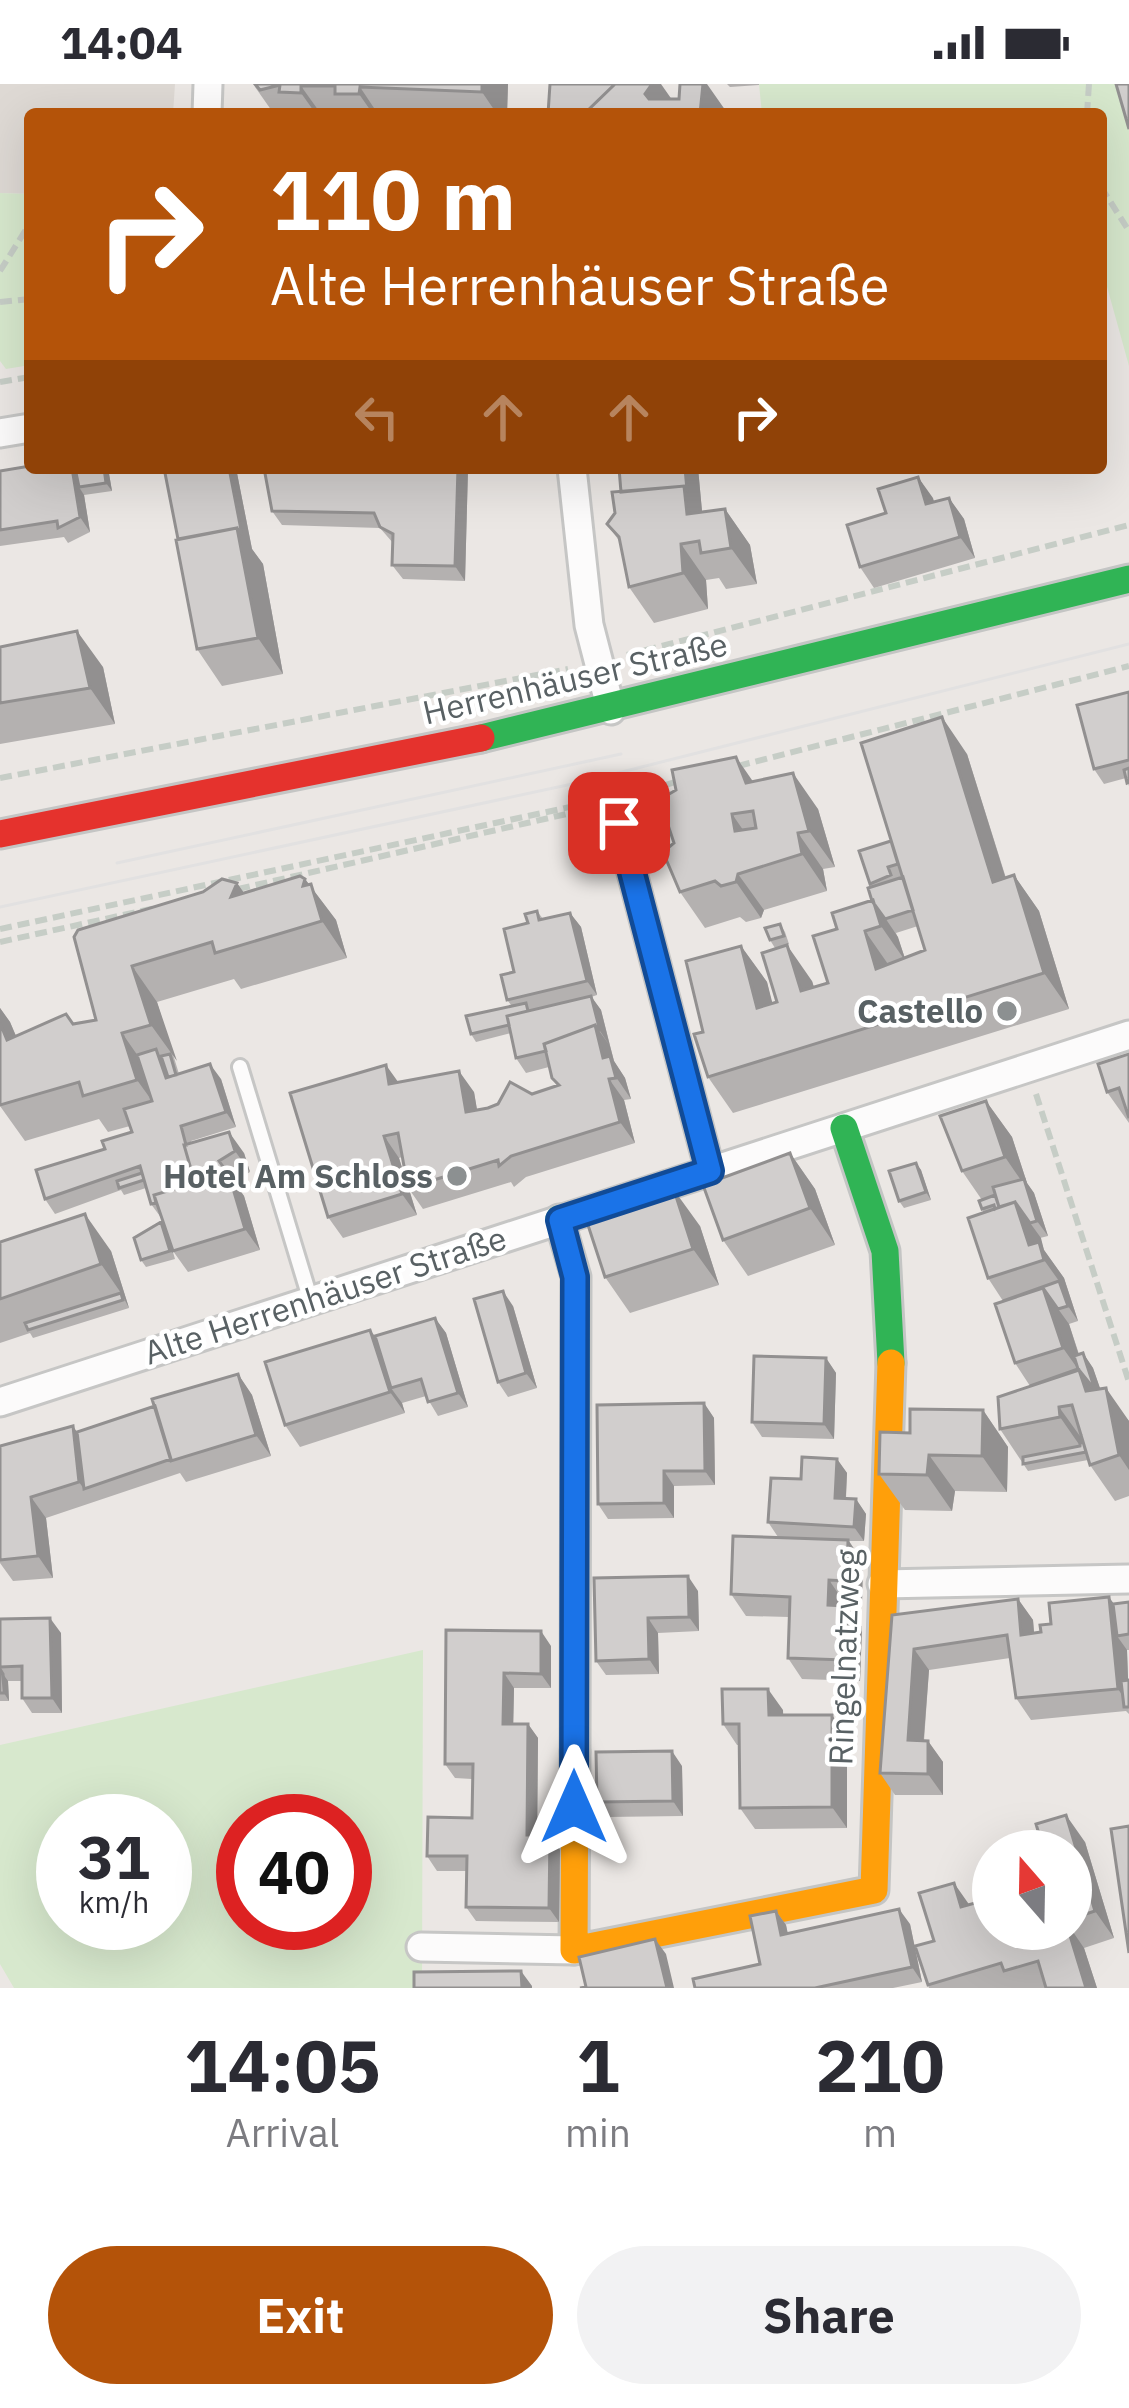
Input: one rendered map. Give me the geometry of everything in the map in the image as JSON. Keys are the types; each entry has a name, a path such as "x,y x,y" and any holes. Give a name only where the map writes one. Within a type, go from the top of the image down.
{"street":[{"path":"573,474 589,625 611,710"},
{"name":"Herrenhäuser Straße","path":"0,834 611,710 1129,579"},
{"path":"616,812 710,1171"},
{"name":"Herrenhäuser Straße","path":"0,850 32,828"},
{"name":"Alte Herrenhäuser Straße","path":"0,1402 1129,1035"},
{"name":"Ringelnatzweg","path":"421,1947 574,1950 874,1890 892,1329 887,1270 844,1128"},
{"path":"560,1220 575,1277 574,1950"},
{"path":"882,1584 1129,1579"}],"lane":[{"path":"240,1067 310,1298"}],"path":[{"path":"1107,196 1129,231"},
{"path":"0,272 24,233"},
{"path":"736,766 1129,666"},
{"path":"0,942 578,814 616,812 690,778"},
{"path":"0,928 576,803 616,812"},
{"path":"1027,1068 1129,1382"}],"shaded area":[{"path":"0,84 175,84 173,108 24,108 24,194 0,193"}],"green space":[{"path":"759,84 1129,84 1129,366 1107,287 1107,108 761,108"},
{"path":"0,193 24,194 24,366 6,369 0,361"},
{"path":"423,1650 422,1988 14,1988 0,1964 0,1745"}],"building":[{"path":"255,84 482,84 482,92 360,87 359,94 335,94 335,86 301,86 301,93 279,92 280,85 260,90"},
{"path":"550,84 615,84 590,108 548,108"},
{"path":"615,84 652,84 645,94 649,99 679,99 680,84 703,84 701,108 590,108"},
{"path":"1116,84 1129,84 1129,129"},
{"path":"24,467 24,474 73,474 80,517 58,528 57,521 0,530 0,471"},
{"path":"76,474 105,474 106,483 79,487"},
{"path":"165,474 230,474 242,535 237,528 178,539"},
{"path":"265,474 458,474 455,566 392,565 393,534 380,527 374,513 272,511"},
{"path":"620,474 686,474 687,490 684,486 621,492"},
{"path":"918,477 926,504 949,498 960,537 860,567 847,525 886,513 878,489"},
{"path":"684,486 687,514 725,509 731,548 701,553 699,541 681,544 683,573 629,587 619,537 607,524 615,513 612,492"},
{"path":"237,528 258,638 197,649 176,540"},
{"path":"77,631 90,688 0,703 0,647"},
{"path":"1129,692 1129,760 1094,769 1077,705"},
{"path":"942,717 993,882 1014,875 1044,973 708,1077 694,1034 703,1032 686,961 741,946 757,1008 777,1002 762,953 787,945 801,991 828,983 813,936 837,929 832,913 873,900 881,926 865,931 876,969 925,950 861,743"},
{"path":"736,757 746,783 793,773 809,831 798,833 802,854 738,874 736,882 721,886 715,881 680,892 663,852 674,843 662,807 664,797 676,790 672,770","holes":["753,811 756,828 735,831 732,814"]},
{"path":"891,841 898,864 888,867 891,875 870,884 859,851"},
{"path":"300,876 305,879 303,886 311,884 322,921 215,953 212,942 132,966 151,1025 122,1033 137,1080 83,1096 79,1082 0,1105 0,1023 7,1040 66,1014 73,1024 96,1020 74,937 78,930 203,892 222,879 237,883 231,897"},
{"path":"903,877 913,910 885,919 868,888"},
{"path":"537,911 539,920 570,913 587,981 507,1000 501,975 514,972 504,929 528,923 525,914"},
{"path":"780,924 784,936 770,940 765,928"},
{"path":"591,996 600,1031 595,1025 544,1044 546,1051 516,1058 507,1016"},
{"path":"526,1003 528,1011 507,1016 509,1025 471,1034 466,1016"},
{"path":"595,1025 603,1058 610,1056 616,1078 609,1079 620,1122 511,1156 499,1166 498,1160 408,1188 398,1133 384,1136 402,1194 328,1217 290,1093 386,1065 389,1084 459,1071 466,1112 488,1108 498,1104 510,1082 532,1094 559,1085 552,1078 544,1044"},
{"path":"156,1049 166,1078 210,1064 226,1112 181,1126 195,1183 154,1195 156,1203 151,1204 140,1166 45,1199 36,1170 105,1149 102,1141 132,1132 124,1109 152,1101 137,1055"},
{"path":"170,1054 176,1075 168,1077 161,1056"},
{"path":"1129,1054 1129,1118 1119,1088 1107,1092 1098,1064"},
{"path":"986,1101 1005,1157 962,1171 940,1116"},
{"path":"229,1132 235,1151 219,1161 229,1175 245,1229 173,1251 154,1195 195,1183 184,1145"},
{"path":"790,1153 810,1208 723,1240 703,1185"},
{"path":"916,1163 926,1192 899,1201 889,1171"},
{"path":"142,1173 144,1180 119,1188 117,1181"},
{"path":"1024,1179 1037,1221 1030,1223 1015,1202 999,1207 993,1187"},
{"path":"674,1190 693,1249 605,1277 586,1219"},
{"path":"995,1195 999,1207 982,1209 979,1201"},
{"path":"1015,1202 1029,1245 1039,1242 1044,1260 988,1278 968,1218"},
{"path":"85,1214 101,1264 0,1299 0,1242"},
{"path":"161,1222 170,1251 141,1260 134,1238"},
{"path":"1059,1281 1068,1306 1058,1309 1043,1288 1003,1301"},
{"path":"1043,1288 1063,1348 1015,1363 995,1304"},
{"path":"503,1291 526,1373 498,1382 474,1299"},
{"path":"121,1293 123,1300 28,1330 25,1323"},
{"path":"435,1318 458,1393 428,1402 421,1379 391,1388 375,1336"},
{"path":"370,1330 390,1392 285,1425 265,1362"},
{"path":"1083,1353 1095,1390 1079,1370 1030,1386 1078,1369 1074,1356"},
{"path":"754,1356 826,1358 824,1424 752,1422"},
{"path":"1079,1370 1086,1391 1106,1388 1119,1455 1090,1465 1072,1405 1059,1407 1060,1417 1000,1429 998,1397"},
{"path":"238,1374 256,1435 171,1461 152,1399"},
{"path":"704,1403 705,1471 664,1471 664,1503 598,1504 597,1405"},
{"path":"155,1406 171,1459 84,1489 77,1432"},
{"path":"910,1409 983,1410 982,1456 929,1455 927,1475 879,1474 880,1432 910,1433"},
{"path":"73,1426 79,1482 31,1497 38,1556 0,1560 0,1446"},
{"path":"1081,1435 1086,1452 1023,1464 1023,1457 1080,1446"},
{"path":"802,1457 837,1459 835,1498 856,1499 854,1527 768,1522 771,1478 801,1479"},
{"path":"733,1536 848,1540 847,1581 829,1580 828,1605 847,1606 845,1660 788,1658 790,1597 731,1594"},
{"path":"688,1576 689,1617 648,1618 649,1659 596,1661 594,1578"},
{"path":"1109,1597 1118,1689 1016,1698 1007,1635 914,1649 908,1740 928,1741 928,1774 880,1773 892,1615 1018,1599 1021,1635 1041,1632 1040,1625 1051,1624 1049,1603"},
{"path":"1129,1602 1129,1634 1117,1636 1113,1604"},
{"path":"50,1618 52,1698 22,1698 22,1666 0,1667 0,1619"},
{"path":"446,1630 541,1631 541,1674 504,1673 503,1724 528,1724 527,1835 550,1835 549,1908 466,1907 467,1856 427,1856 428,1817 472,1818 473,1764 445,1764"},
{"path":"1129,1680 1129,1707 1124,1707 1121,1681"},
{"path":"722,1689 768,1689 769,1715 832,1715 832,1807 740,1808 739,1724 723,1724"},
{"path":"672,1751 673,1801 597,1802 596,1752"},
{"path":"1066,1815 1071,1830 1038,1830 1036,1824"},
{"path":"1129,1826 1129,1953 1111,1829"},
{"path":"954,1883 961,1907 972,1904 972,1950 1074,1950 1086,1988 1046,1988 1038,1961 1004,1971 1001,1963 928,1985 915,1946 934,1941 919,1893"},
{"path":"899,1909 912,1967 815,1988 695,1988 693,1979 760,1964 750,1916 776,1911 781,1935"},
{"path":"655,1939 667,1988 580,1988 586,1987 579,1957"},
{"path":"521,1971 522,1988 414,1988 414,1972"}],"tram line":[{"path":"0,907 586,781 1129,644"},
{"path":"117,863 621,754"}],"traffic: fast":[{"path":"481,738 1129,579"},
{"path":"844,1128 885,1251 891,1363"},
{"path":"559,1219 576,1277 575,1752"}],"traffic: slow":[{"path":"575,1752 574,1950 874,1890 891,1363"}],"traffic: jam":[{"path":"0,834 481,738"}],"place":[{"name":"Castello","path":"1007,1011"},
{"name":"Hotel Am Schloss","path":"457,1176"}],"route":[{"path":"574,1807 575,1277 560,1220 710,1171 619,823"}]}
